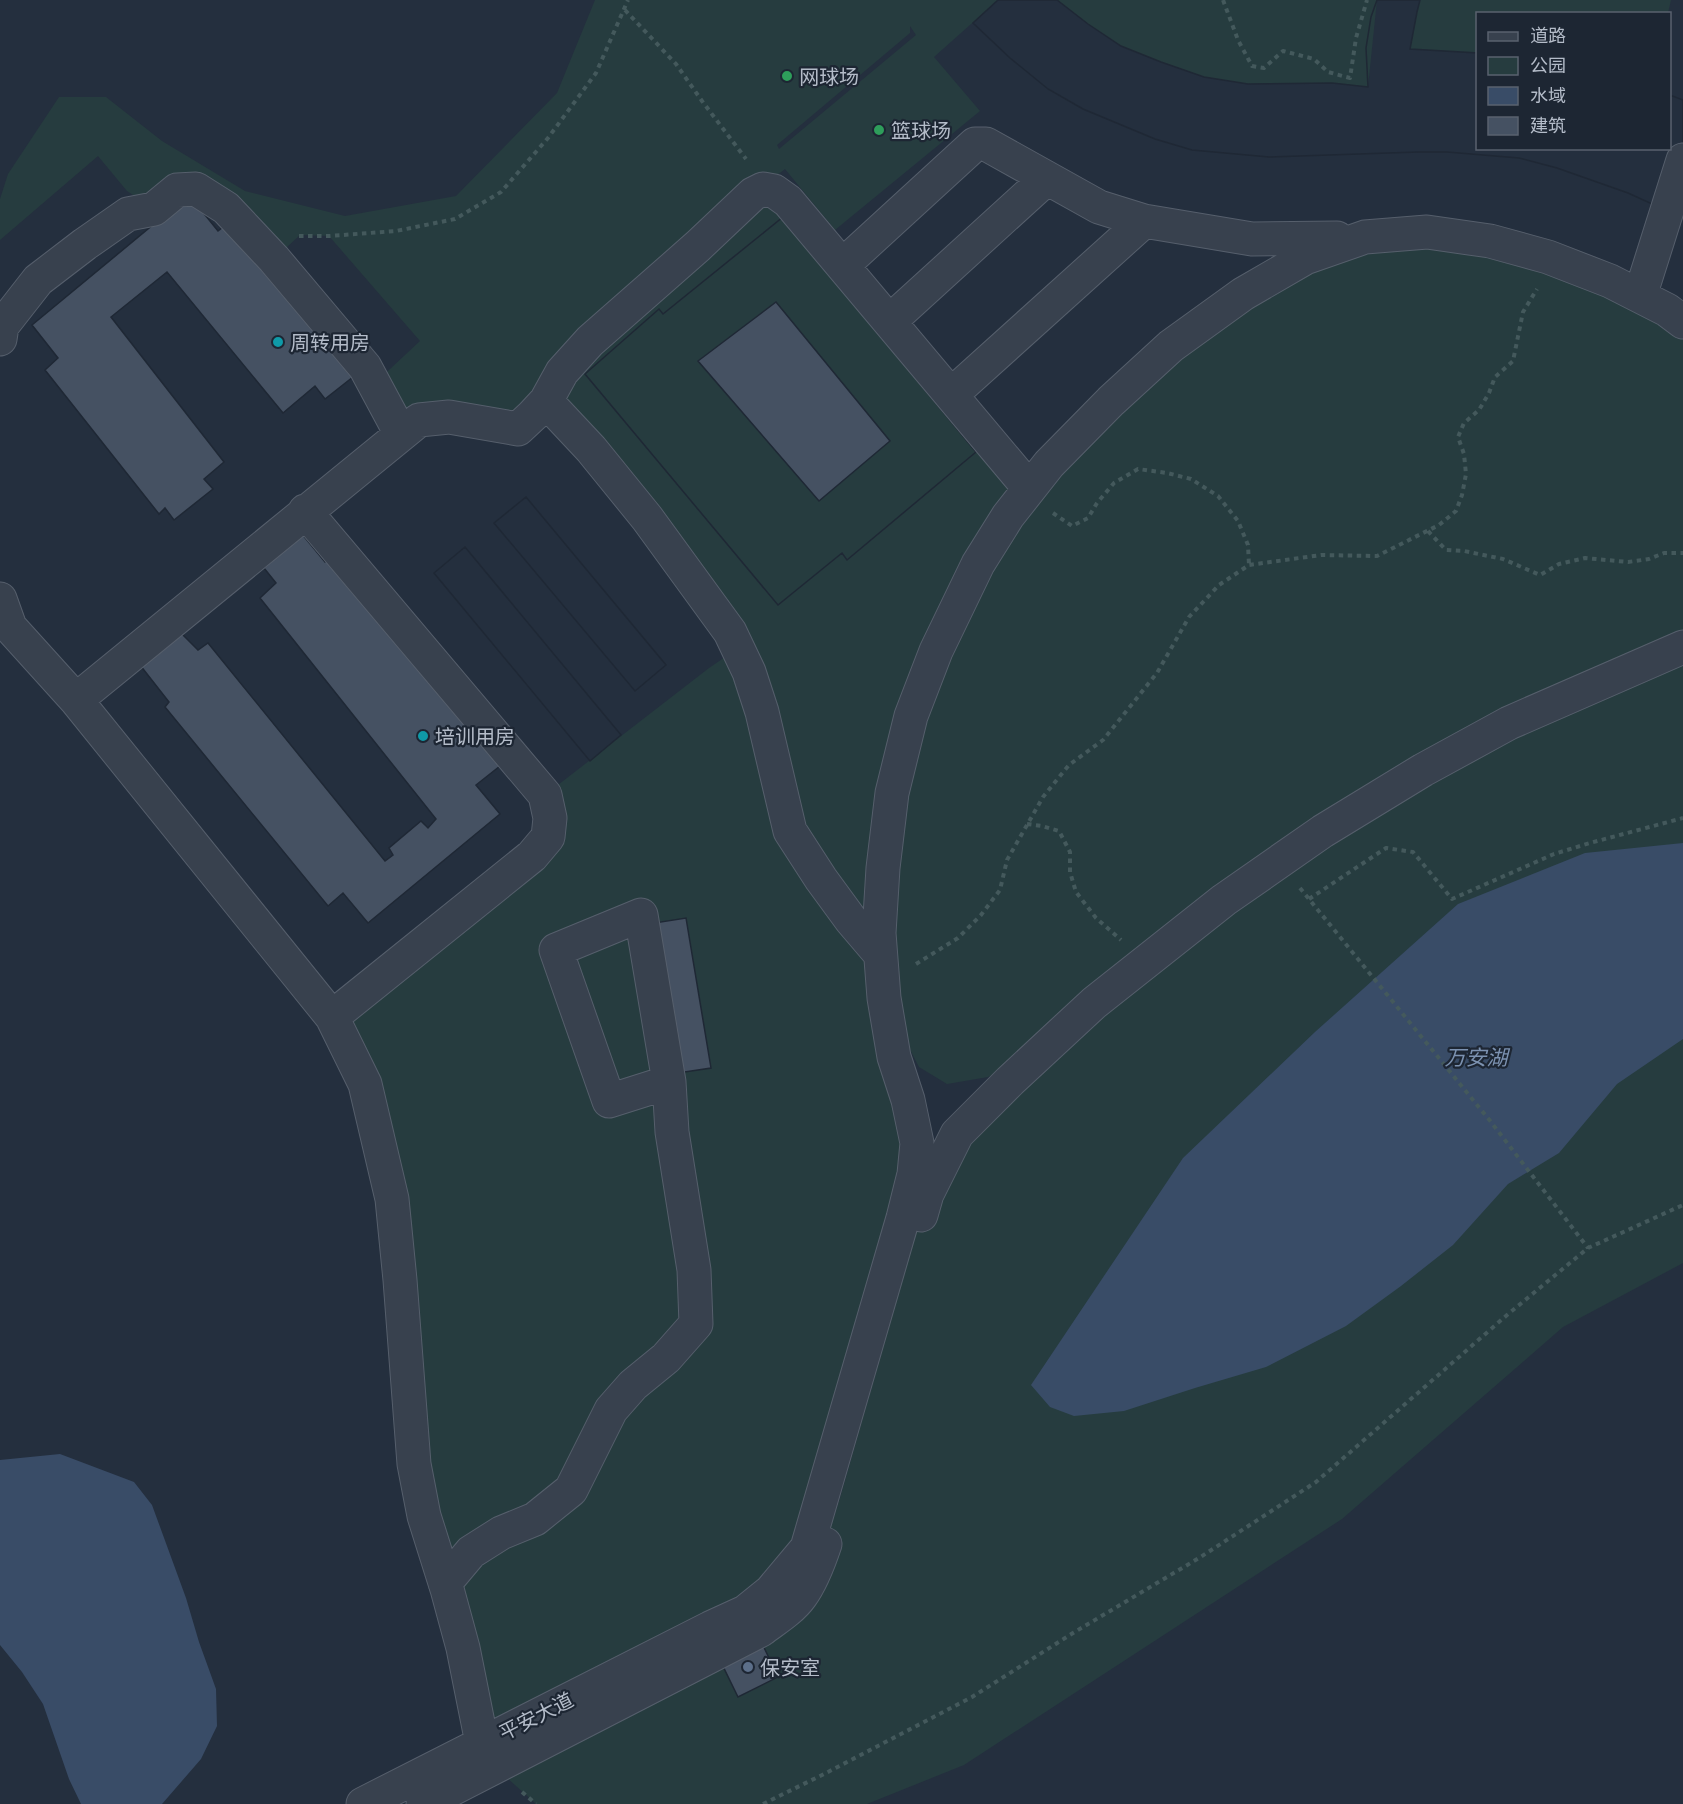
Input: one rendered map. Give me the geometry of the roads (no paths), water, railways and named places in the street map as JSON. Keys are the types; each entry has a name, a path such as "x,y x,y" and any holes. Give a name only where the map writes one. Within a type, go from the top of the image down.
{"street":[{"path":"843,265 975,144 986,144 1099,207 1144,221 1252,239 1365,237 1427,232 1490,241 1548,257 1610,281 1667,310 1683,322"},
{"path":"1640,296 1683,160"},
{"path":"890,321 1047,178"},
{"path":"0,339 2,326 38,280 128,214 154,209 177,190 196,189 226,208 274,258 365,367 401,434"},
{"path":"76,700 419,420 449,417 518,429 546,401 562,372 590,341 753,194 763,189 774,191 788,201 1029,488"},
{"path":"951,395 1144,221"},
{"path":"715,1640 771,1591 807,1548 914,1174 917,1143 909,1100 894,1057 881,967 879,933 883,868 892,793 911,716 936,651 978,564 1008,516 1049,464 1096,417 1171,346 1243,294 1305,258 1365,237"},
{"path":"546,401 591,449 647,518 730,633 749,672 762,712 790,831 820,879 852,920 881,967"},
{"path":"305,512 545,795 550,818 548,837 531,856 332,1017"},
{"path":"0,599 10,627 76,700 332,1017 365,1084 392,1199 414,1464 424,1516 463,1648 482,1743"},
{"path":"715,1640 761,1630 801,1597 818,1566 840,1498 927,1194 957,1134 1094,1003 1224,900 1323,831 1423,770 1509,723 1683,647"},
{"path":"445,1583 471,1552 501,1533 535,1519 571,1490 611,1410 633,1385 666,1358 696,1324 694,1270 672,1132 669,1082 640,915 556,950 609,1101 669,1082"},
{"name":"平安大道","path":"363,1804 482,1743 715,1640"},
{"name":"平安大道","path":"423,1804 715,1640"}],"water":[{"name":"万安湖","path":"1683,843 1683,1039 1617,1084 1559,1153 1508,1184 1453,1245 1346,1326 1266,1367 1124,1411 1074,1416 1050,1407 1031,1385 1183,1158 1315,1032 1458,904 1585,853"},
{"path":"60,1454 134,1482 152,1505 216,1689 217,1726 201,1759 162,1804 81,1804 69,1779 43,1704 22,1672 0,1645 0,1460"}],"place":[{"name":"网球场","path":"787,76"},
{"name":"篮球场","path":"879,130"},
{"name":"周转用房","path":"278,342"},
{"name":"培训用房","path":"423,736"},
{"name":"保安室","path":"748,1667"}]}
